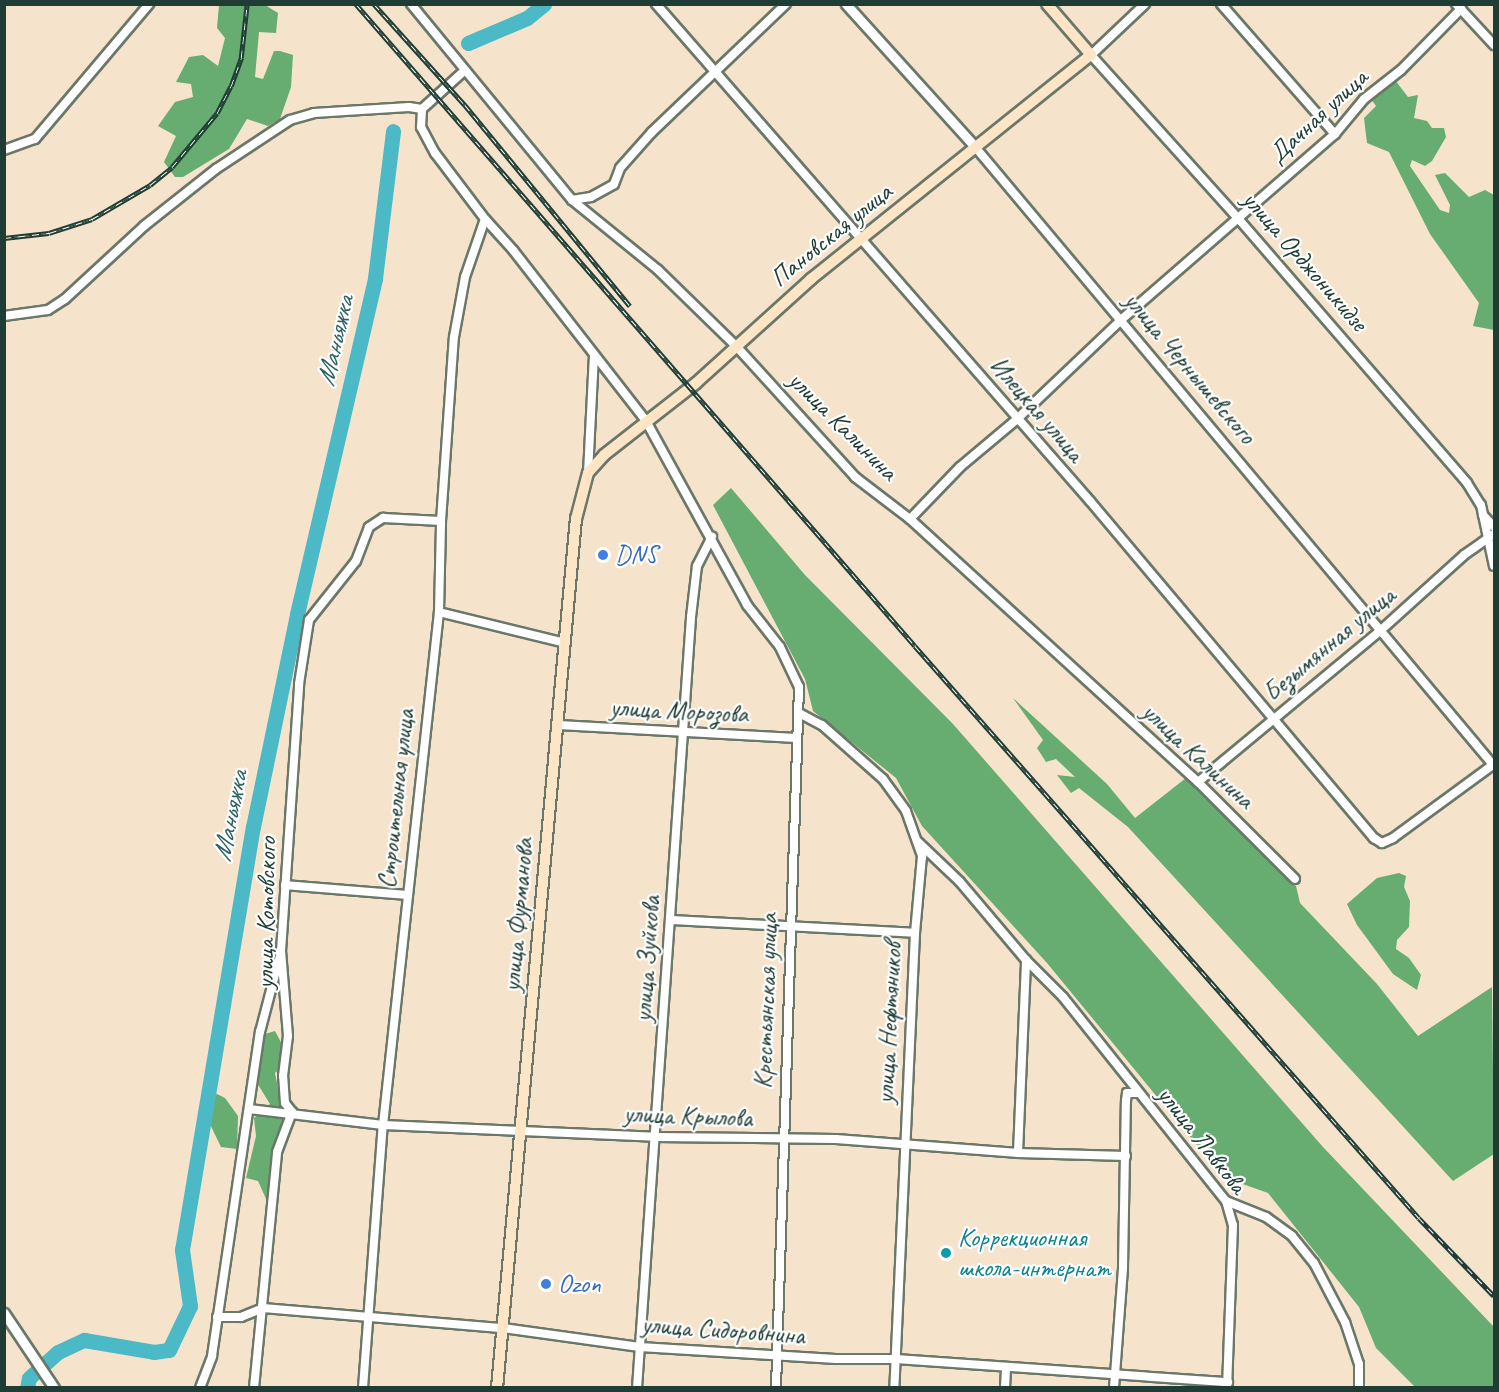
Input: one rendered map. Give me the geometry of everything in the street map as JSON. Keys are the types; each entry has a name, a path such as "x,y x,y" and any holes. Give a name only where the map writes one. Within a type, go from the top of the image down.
{"main road":[{"name":"улица Орджоникидзе","path":"1047,4 1091,55"},
{"name":"Пановская улица","path":"604,454 696,383 863,237 1091,55"},
{"name":"улица Фурманова","path":"497,1388 576,519 588,473 604,454"}],"street":[{"path":"4,150 34,139 149,4"},
{"name":"улица Калинина","path":"411,4 572,200 658,270 736,346 855,477 910,519 1198,782 1295,879"},
{"name":"Илецкая улица","path":"656,4 863,237 1016,420 1274,718 1374,838 1382,843 1494,765"},
{"path":"572,200 591,197 614,184 620,168 715,70 786,4"},
{"path":"1091,55 1145,4"},
{"path":"1221,4 1335,134"},
{"name":"улица Чернышевского","path":"851,6 1122,319 1494,765"},
{"path":"1458,7 1494,45"},
{"name":"Дачная улица","path":"910,519 960,467 1016,420 1122,319 1236,216 1335,134 1364,99 1401,70 1458,7"},
{"name":"улица Орджоникидзе","path":"1091,55 1236,216 1467,483 1483,514 1491,537 1494,566"},
{"path":"4,316 48,310 64,299 144,226 216,169 290,120 314,113 422,110 464,71"},
{"path":"422,110 421,127 435,153 646,421 712,537"},
{"name":"Строительная улица","path":"363,1388 383,1125 440,612 441,521 455,327 465,277 485,219"},
{"path":"588,473 594,355"},
{"path":"1483,514 1494,527"},
{"name":"улица Котовского","path":"292,1112 285,1094 288,1036 281,951 299,684 309,620 356,561 369,526 383,518 441,521"},
{"name":"Крестьянская улица","path":"712,537 747,605 780,647 799,687 782,1140 776,1388"},
{"name":"улица Зуйкова","path":"637,1388 697,566 712,537"},
{"name":"Безымянная улица","path":"1198,782 1380,631 1464,555 1491,537"},
{"path":"440,612 565,643"},
{"name":"улица Нефтяников","path":"799,713 822,725 883,779 906,812 922,855 915,933 894,1388"},
{"name":"улица Морозова","path":"558,725 684,734 797,738"},
{"name":"улица Лавкова","path":"915,839 960,882 1026,960 1064,997 1137,1093 1143,1094 1226,1201 1233,1225 1227,1385"},
{"path":"285,885 407,895"},
{"path":"671,920 915,933"},
{"path":"200,1388 212,1356 260,1032 281,951"},
{"path":"1018,1153 1026,960"},
{"path":"1114,1388 1124,1267 1126,1101 1127,1092 1137,1093"},
{"name":"улица Крылова","path":"249,1109 292,1112 383,1125 655,1137 904,1144 1018,1153 1126,1155"},
{"path":"254,1388 277,1152 292,1112"},
{"path":"1226,1201 1266,1217 1292,1236 1314,1263 1345,1322 1359,1364 1359,1388"},
{"name":"улица Сидоровнина","path":"218,1317 241,1317 263,1308 368,1319 503,1328 640,1347 778,1353 836,1359 896,1359 1006,1369 1115,1374 1227,1385"},
{"path":"4,1313 54,1388"},
{"path":"1005,1388 1006,1369"}],"green space":[{"path":"219,5 265,5 278,13 276,33 259,32 255,77 263,79 274,51 280,51 293,55 291,87 280,119 268,126 247,119 229,149 183,177 175,177 164,162 176,136 158,126 175,102 193,97 191,84 176,82 189,57 203,55 218,66 225,38 217,28"},
{"path":"1395,80 1408,97 1418,95 1414,118 1427,121 1432,128 1444,128 1446,137 1432,161 1425,166 1412,160 1410,166 1440,210 1449,213 1450,205 1435,175 1445,173 1469,197 1485,190 1494,195 1494,330 1473,326 1479,303 1430,234 1389,152 1367,143 1364,118 1376,106 1371,99"},
{"path":"731,488 805,575 953,724 1323,1147 1494,1327 1494,1387 1415,1387 1376,1348 1359,1307 1268,1193 1223,1177 1047,963 922,826 896,778 813,711 805,679 713,505"},
{"path":"1013,698 1107,784 1135,818 1186,778 1296,886 1300,903 1377,984 1418,1036 1492,987 1494,1154 1453,1181 1128,827 1079,788 1071,793 1057,775 1075,777 1056,759 1046,762 1037,748 1043,740"},
{"path":"1399,873 1406,876 1404,887 1410,901 1409,927 1397,940 1396,949 1409,958 1421,975 1417,990 1393,974 1357,925 1347,904 1377,878"},
{"path":"275,1031 284,1048 282,1067 275,1073 284,1119 267,1201 258,1181 246,1178 256,1136 254,1118 270,1104 257,1083 259,1050 265,1034"},
{"path":"217,1094 225,1098 238,1116 237,1149 221,1147 207,1118 211,1098"}],"waterway":[{"name":"Маньяжка","path":"468,43 527,18 544,4"},
{"name":"Маньяжка","path":"27,1388 29,1378 58,1352 84,1340 154,1352 169,1350 190,1306 182,1250 253,827 297,614 375,278 393,131"}],"railway":[{"path":"4,238 49,233 92,219 150,185 172,167 217,113 231,86 241,58 247,4"},
{"path":"356,4 915,646 1419,1218 1494,1296"},
{"path":"374,4 465,105 630,306"}],"place":[{"name":"DNS","path":"603,555"},
{"name":"Коррекционная школа-интернат","path":"946,1253"},
{"name":"Ozon","path":"546,1284"}]}
